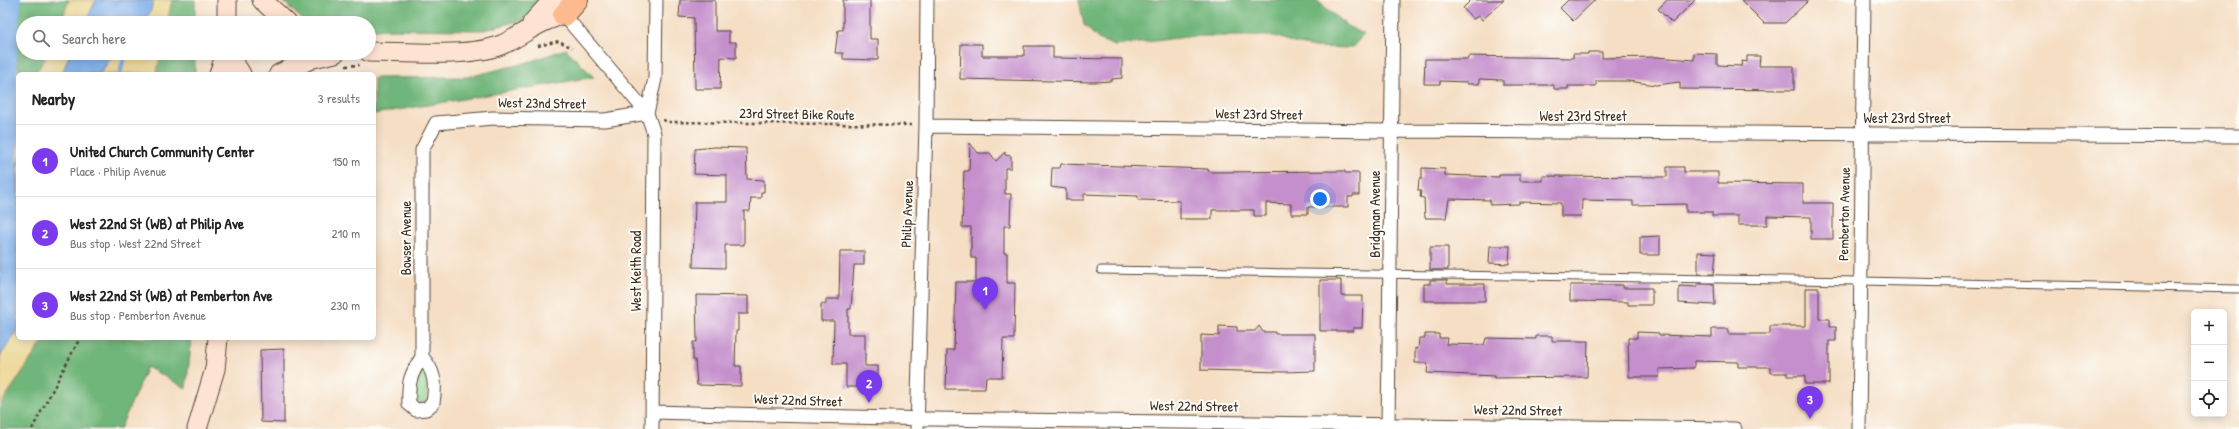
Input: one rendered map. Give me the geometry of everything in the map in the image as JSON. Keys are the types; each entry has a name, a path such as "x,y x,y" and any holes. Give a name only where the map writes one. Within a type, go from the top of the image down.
{"main road":[{"path":"227,0 227,16"},
{"path":"262,0 279,16"},
{"path":"376,52 476,50 501,45 524,31 552,17 565,4"},
{"path":"220,72 224,60"},
{"path":"232,60 240,72"},
{"path":"283,72 309,60"},
{"path":"197,429 215,369 218,340"}],"street":[{"path":"647,113 655,79 656,0"},
{"name":"Philip Avenue","path":"917,424 926,126 927,0"},
{"name":"Bridgman Avenue","path":"1388,427 1391,275 1393,0"},
{"name":"Pemberton Avenue","path":"1859,429 1861,134 1864,0"},
{"name":"West Keith Road","path":"565,4 647,113 654,134 652,429"},
{"name":"West 23nd Street","path":"436,124 493,118 605,120 647,113"},
{"name":"Bowser Avenue","path":"422,357 422,150 436,124"},
{"name":"West 23rd Street","path":"926,126 1392,131 2239,136"},
{"name":"West 22nd Street","path":"652,412 917,424 1734,429"}],"lane":[{"path":"1101,270 1860,281 2239,289"}],"path":[{"name":"23rd Street Bike Route","path":"668,122 926,126"},
{"path":"32,429 79,340"}],"green space":[{"path":"15,0 69,0 63,16 16,16 16,52"},
{"path":"172,0 195,0 195,16 169,16"},
{"path":"282,0 542,0 535,17 484,30 376,29 376,16 299,16"},
{"path":"1079,0 1316,0 1347,26 1364,34 1352,48 1314,47 1294,43 1275,36 1194,36 1115,46 1098,39 1084,25"},
{"path":"566,49 594,77 376,114 376,78 468,77 525,63"},
{"path":"17,60 44,60 36,72 19,72"},
{"path":"159,60 195,60 195,72 156,72"},
{"path":"44,340 192,340 186,388 147,367 120,429 0,429 0,405"},
{"path":"422,370 425,372 427,400 423,404 416,401 415,397 419,373"}],"sand":[{"path":"0,0 15,0 16,60 19,72 16,72 16,340 44,340 0,405"},
{"path":"69,0 172,0 169,16 63,16"},
{"path":"44,60 159,60 156,72 36,72"}],"water":[{"path":"96,0 154,0 150,13 147,16 88,16"},
{"path":"67,60 110,60 101,72 63,72"},
{"path":"16,165 16,331 0,357 0,195"}],"building":[{"path":"680,0 715,0 715,31 729,31 729,42 736,42 736,58 721,57 720,89 695,89 694,18 679,17"},
{"path":"843,0 870,0 870,39 878,39 878,60 843,59 843,53 835,53 838,30 843,30"},
{"path":"1471,0 1504,0 1482,20 1479,16 1473,19 1463,8"},
{"path":"1568,0 1595,0 1573,21 1560,8"},
{"path":"1667,0 1695,0 1672,23 1658,9"},
{"path":"1741,0 1809,0 1785,23 1764,23"},
{"path":"961,44 982,44 982,56 1024,56 1024,46 1053,46 1053,58 1122,59 1122,78 1112,79 1112,81 1094,82 960,79"},
{"path":"1588,52 1602,52 1602,58 1656,57 1694,60 1694,53 1717,54 1717,65 1741,66 1742,61 1747,62 1747,56 1760,56 1759,66 1794,66 1794,90 1680,89 1680,82 1656,85 1628,81 1596,81 1596,86 1568,86 1568,89 1554,89 1554,85 1503,85 1503,80 1479,79 1479,84 1440,81 1440,84 1424,84 1425,59 1468,59 1468,56 1573,58 1573,54 1588,54"},
{"path":"970,143 978,153 990,153 996,161 1005,152 1005,155 1011,156 1011,168 1005,168 1005,194 1011,194 1010,226 1004,226 1004,253 1007,253 1007,283 1015,283 1014,339 1003,339 1002,377 986,377 985,389 946,389 947,350 954,350 956,282 976,282 976,258 971,258 971,227 962,227 964,171 969,171"},
{"path":"715,147 746,148 747,179 764,180 764,192 761,192 761,198 751,198 750,211 744,211 744,245 725,245 725,268 693,267 695,202 727,202 727,175 694,174 695,149"},
{"path":"1061,164 1208,169 1208,171 1213,172 1345,171 1345,173 1359,173 1359,195 1348,197 1348,207 1308,207 1308,214 1291,214 1291,204 1266,203 1266,216 1254,216 1254,210 1212,210 1212,219 1180,219 1180,201 1138,200 1138,196 1084,194 1084,200 1066,200 1066,189 1051,187 1052,168 1060,168"},
{"path":"1667,167 1684,167 1684,172 1718,172 1718,183 1803,184 1803,203 1833,203 1833,239 1811,239 1811,217 1767,216 1767,225 1738,225 1738,216 1712,216 1712,212 1686,212 1686,204 1633,205 1633,201 1582,200 1581,216 1561,216 1561,203 1519,202 1519,204 1490,205 1490,200 1449,199 1446,218 1425,218 1424,198 1420,197 1421,191 1418,191 1419,179 1422,179 1422,168 1445,169 1445,175 1499,177 1499,175 1520,175 1520,181 1543,181 1543,176 1667,177"},
{"path":"1660,236 1660,255 1640,255 1640,237"},
{"path":"1490,246 1510,246 1509,264 1489,263"},
{"path":"1430,247 1448,247 1448,270 1430,270"},
{"path":"840,251 864,251 864,265 854,265 851,309 848,309 848,334 865,334 865,366 878,366 878,387 846,387 846,364 833,364 834,321 821,321 821,304 826,304 826,299 839,299"},
{"path":"1698,252 1716,253 1714,274 1698,274"},
{"path":"1320,280 1341,280 1341,296 1363,296 1362,328 1353,328 1353,331 1320,331"},
{"path":"1430,280 1447,280 1447,284 1485,284 1485,301 1424,301 1424,284 1430,284"},
{"path":"1697,284 1714,284 1715,305 1679,303 1679,286 1697,287"},
{"path":"1570,285 1623,285 1623,288 1652,288 1652,305 1628,305 1628,302 1570,301"},
{"path":"1806,288 1819,288 1819,319 1830,319 1830,327 1836,327 1836,341 1829,341 1829,384 1805,384 1805,376 1787,376 1787,373 1770,373 1770,367 1738,367 1738,362 1694,361 1694,368 1659,369 1659,377 1629,377 1628,338 1637,338 1637,332 1659,333 1659,335 1712,337 1712,329 1728,329 1728,334 1770,334 1770,326 1806,326"},
{"path":"696,295 748,296 748,314 738,314 738,331 736,331 735,366 741,366 741,386 697,385 695,360 693,360 693,342 697,342"},
{"path":"1219,326 1237,327 1237,331 1255,331 1259,326 1263,332 1275,332 1275,334 1315,334 1315,371 1283,372 1201,370 1201,335 1219,336"},
{"path":"1425,334 1439,334 1439,338 1447,338 1446,344 1484,345 1486,338 1536,339 1536,336 1552,336 1552,341 1588,341 1587,377 1494,378 1494,376 1427,373 1428,363 1415,363 1415,348 1418,349 1419,338 1425,338"},
{"path":"284,349 284,423 261,422 260,350"}],"waterway":[{"path":"5,227 2,165 4,137 3,46 7,0"},
{"path":"120,72 123,60"}],"place":[{"name":"United Church Community Center","path":"985,310"},
{"name":"West 22nd St (WB) at Philip Ave","path":"869,403"},
{"name":"West 22nd St (WB) at Pemberton Ave","path":"1810,419"}]}
